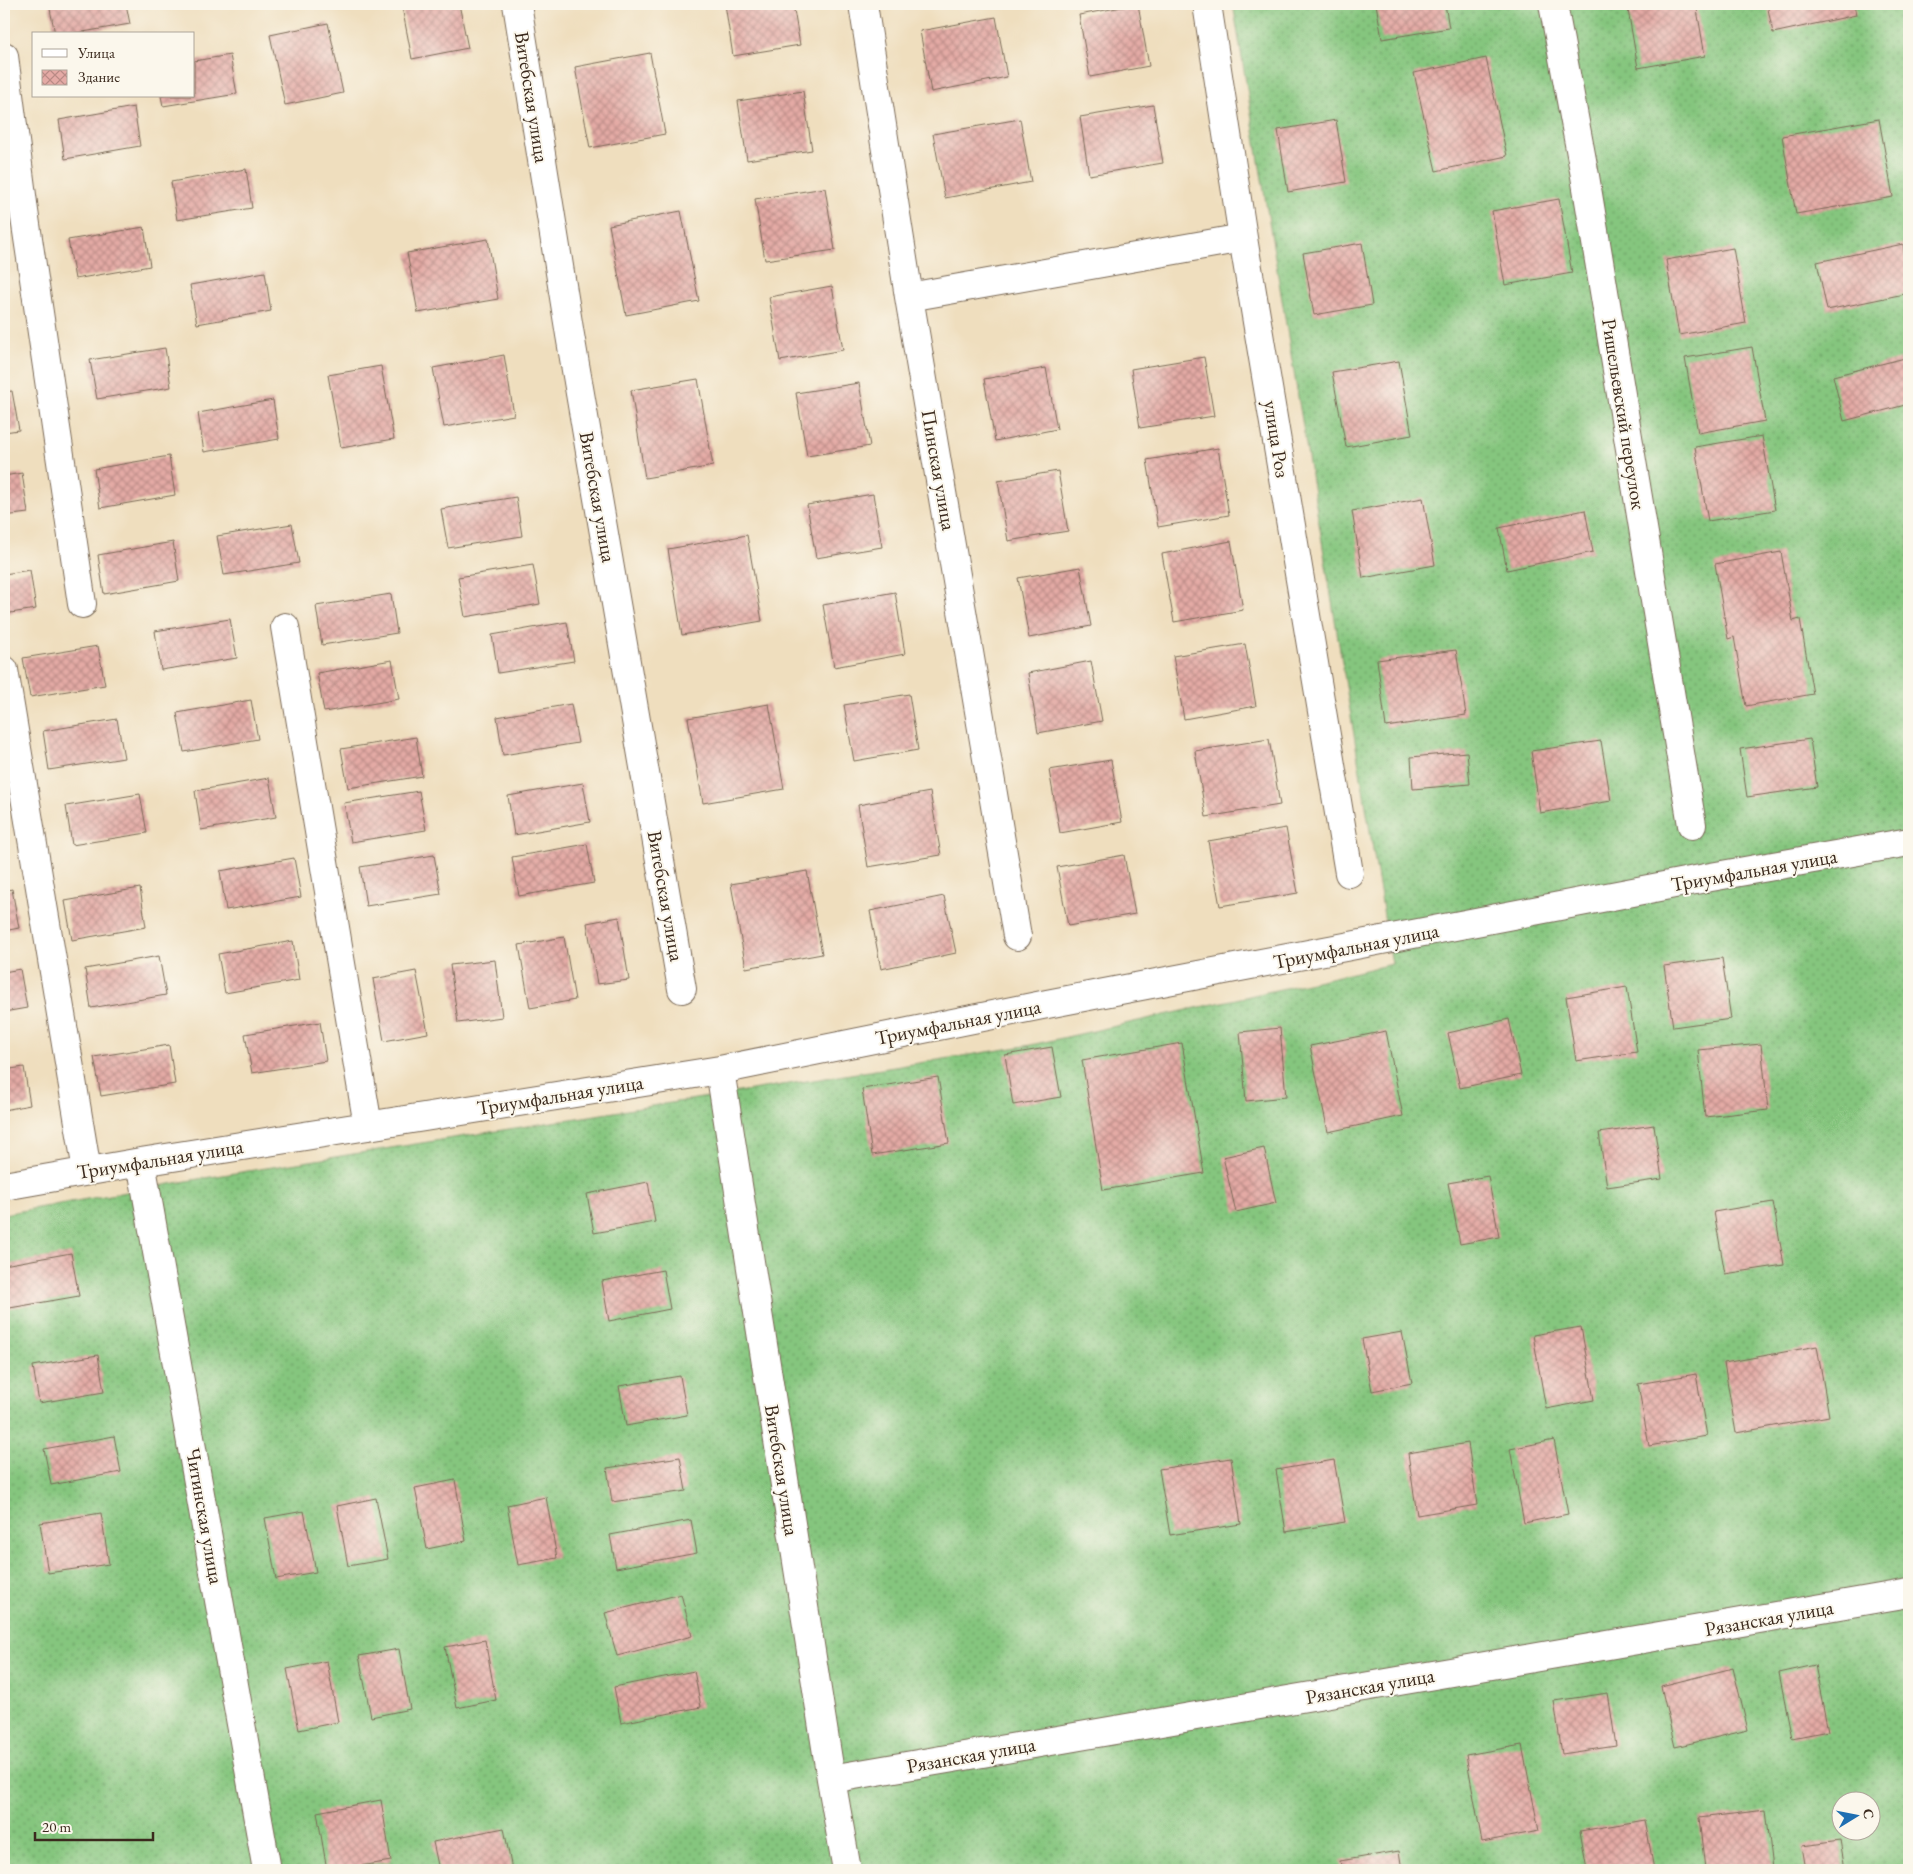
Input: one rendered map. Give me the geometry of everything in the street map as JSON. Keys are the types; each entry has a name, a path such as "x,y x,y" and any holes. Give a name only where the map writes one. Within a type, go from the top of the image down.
{"street":[{"name":"Витебская улица","path":"517,4 571,345 682,989"},
{"name":"Пинская улица","path":"863,4 909,297 1017,936"},
{"name":"улица Роз","path":"1206,4 1349,873"},
{"name":"Ришельевский переулок","path":"1553,4 1585,176 1692,825"},
{"path":"4,56 14,213 82,604"},
{"path":"909,297 1243,238"},
{"path":"286,627 368,1126"},
{"path":"4,670 87,1171"},
{"name":"Триумфальная улица","path":"4,1186 141,1162 720,1070 1056,1002 1711,877 1909,842"},
{"name":"Витебская улица","path":"720,1070 831,1779 847,1870"},
{"name":"Читинская улица","path":"141,1162 267,1870"},
{"name":"Рязанская улица","path":"831,1779 1909,1594"}],"green space":[{"path":"1233,4 1909,4 1909,1870 4,1870 4,1214 198,1179 1031,1045 1392,964"}],"building":[{"path":"49,4 126,4 130,24 83,32 55,32"},
{"path":"419,4 459,4 468,48 412,59 402,7"},
{"path":"725,4 793,4 800,45 733,56"},
{"path":"1138,4 1149,66 1090,77 1079,15"},
{"path":"1376,4 1445,4 1449,28 1382,39"},
{"path":"1627,4 1696,4 1705,56 1638,68"},
{"path":"1767,4 1854,4 1856,15 1773,33"},
{"path":"996,17 1007,77 931,92 920,31"},
{"path":"328,23 343,93 285,105 270,35"},
{"path":"650,53 665,134 590,148 575,67"},
{"path":"230,55 237,94 163,106 161,98 195,98 195,61"},
{"path":"1486,58 1507,156 1436,171 1414,73"},
{"path":"803,91 812,150 747,160 738,101"},
{"path":"1153,105 1163,163 1089,175 1080,117"},
{"path":"134,107 140,146 65,159 59,120"},
{"path":"1020,119 1031,182 945,198 933,134"},
{"path":"1879,119 1893,197 1796,214 1782,136"},
{"path":"1336,120 1346,182 1288,192 1278,130"},
{"path":"246,169 252,208 177,220 171,182"},
{"path":"825,188 835,250 765,260 755,199"},
{"path":"1559,199 1572,273 1505,285 1492,211"},
{"path":"681,211 699,301 626,315 609,225"},
{"path":"144,227 150,266 75,279 68,240"},
{"path":"488,239 498,299 418,313 407,253"},
{"path":"1362,243 1372,305 1314,315 1303,253"},
{"path":"1903,244 1909,277 1909,293 1827,310 1817,262"},
{"path":"1733,248 1746,323 1679,335 1666,260"},
{"path":"265,272 271,311 197,324 190,285"},
{"path":"832,286 843,350 780,361 769,297"},
{"path":"1752,347 1765,421 1698,433 1685,358"},
{"path":"165,348 171,387 97,399 90,360"},
{"path":"504,355 514,415 444,427 433,368"},
{"path":"1204,357 1214,416 1140,428 1131,369"},
{"path":"1909,357 1909,404 1844,421 1833,376"},
{"path":"1399,361 1412,435 1346,447 1332,372"},
{"path":"381,366 394,439 341,448 328,375"},
{"path":"1046,368 1057,429 995,441 984,379"},
{"path":"698,379 713,466 645,478 631,390"},
{"path":"859,383 870,446 807,456 796,393"},
{"path":"12,391 19,430 4,432 4,392"},
{"path":"273,400 279,439 204,452 198,413"},
{"path":"1762,436 1775,510 1708,521 1695,447"},
{"path":"1218,448 1229,515 1158,527 1147,460"},
{"path":"169,456 175,495 100,508 94,469"},
{"path":"1058,471 1068,531 1008,541 998,481"},
{"path":"22,473 28,513 4,516 4,476"},
{"path":"873,494 882,547 816,558 807,505"},
{"path":"516,497 522,536 448,548 441,509"},
{"path":"1423,498 1435,565 1363,578 1352,511"},
{"path":"1585,510 1593,552 1507,570 1499,528"},
{"path":"292,524 299,563 224,575 217,536"},
{"path":"747,535 762,621 682,635 668,549"},
{"path":"1231,541 1243,610 1174,622 1162,554"},
{"path":"173,542 179,581 104,594 98,555"},
{"path":"1781,552 1793,621 1800,619 1813,694 1746,706 1734,637 1728,639 1715,564"},
{"path":"533,565 540,604 465,617 458,577"},
{"path":"1080,567 1091,626 1029,638 1018,578"},
{"path":"30,570 36,609 4,614 4,574"},
{"path":"895,592 905,654 834,667 823,605"},
{"path":"391,594 397,633 322,645 316,606"},
{"path":"230,619 237,658 161,670 155,631"},
{"path":"567,622 574,661 498,673 492,635"},
{"path":"1245,644 1256,706 1184,719 1173,656"},
{"path":"98,646 105,685 30,697 23,658"},
{"path":"1456,650 1466,715 1386,727 1377,660"},
{"path":"392,660 399,699 324,712 317,673"},
{"path":"1091,661 1102,721 1038,733 1028,673"},
{"path":"909,694 918,750 854,761 844,705"},
{"path":"251,700 258,739 184,752 177,713"},
{"path":"571,704 578,743 503,755 497,717"},
{"path":"769,704 784,789 703,803 688,718"},
{"path":"117,719 124,758 49,770 43,731"},
{"path":"416,737 422,776 348,788 341,749"},
{"path":"1269,739 1280,805 1206,817 1195,751"},
{"path":"1810,739 1817,787 1747,797 1740,749"},
{"path":"1601,741 1611,801 1540,813 1531,751"},
{"path":"1467,752 1470,784 1413,789 1411,757"},
{"path":"1111,760 1122,822 1060,833 1049,770"},
{"path":"269,778 276,817 201,830 195,791"},
{"path":"583,783 590,822 514,835 508,796"},
{"path":"419,791 426,830 351,842 344,803"},
{"path":"930,792 941,855 868,867 858,805"},
{"path":"140,794 147,833 72,845 66,806"},
{"path":"1286,828 1298,893 1220,906 1208,841"},
{"path":"587,844 594,883 519,896 512,857"},
{"path":"434,855 441,894 366,906 360,867"},
{"path":"1124,855 1135,914 1068,926 1057,867"},
{"path":"294,858 301,897 226,910 220,871"},
{"path":"807,871 822,954 746,968 731,884"},
{"path":"140,888 146,927 72,940 65,901"},
{"path":"12,889 19,928 4,931 4,891"},
{"path":"944,896 956,953 881,969 870,911"},
{"path":"619,917 629,980 597,984 587,923"},
{"path":"564,937 575,1000 530,1008 519,945"},
{"path":"293,941 299,980 225,993 218,954"},
{"path":"159,956 166,995 91,1008 85,969"},
{"path":"1722,958 1731,1019 1673,1027 1664,966"},
{"path":"495,960 502,1017 458,1023 450,965"},
{"path":"20,969 27,1008 4,1012 4,972"},
{"path":"416,971 428,1033 384,1041 373,979"},
{"path":"1627,987 1637,1052 1576,1061 1566,997"},
{"path":"1509,1019 1521,1075 1460,1088 1448,1033"},
{"path":"320,1022 326,1061 252,1073 245,1034"},
{"path":"1280,1028 1286,1097 1246,1101 1240,1032"},
{"path":"1386,1031 1403,1116 1328,1132 1310,1046"},
{"path":"1182,1043 1204,1173 1103,1190 1082,1060"},
{"path":"1761,1044 1768,1110 1705,1117 1698,1050"},
{"path":"169,1045 175,1084 101,1096 94,1057"},
{"path":"1052,1047 1061,1097 1013,1105 1005,1055"},
{"path":"24,1067 30,1105 4,1110 4,1070"},
{"path":"938,1077 949,1143 872,1155 862,1089"},
{"path":"1654,1125 1662,1179 1607,1187 1599,1133"},
{"path":"1264,1148 1276,1203 1236,1212 1223,1157"},
{"path":"1488,1176 1499,1237 1460,1244 1448,1183"},
{"path":"648,1182 655,1222 594,1233 587,1194"},
{"path":"1773,1202 1784,1265 1725,1274 1714,1212"},
{"path":"71,1253 79,1296 4,1309 4,1265"},
{"path":"663,1270 670,1309 609,1321 602,1281"},
{"path":"1581,1327 1594,1400 1546,1409 1533,1335"},
{"path":"1402,1332 1412,1383 1372,1391 1362,1339"},
{"path":"1817,1346 1829,1416 1736,1433 1724,1363"},
{"path":"98,1355 104,1392 39,1403 33,1366"},
{"path":"1696,1374 1707,1436 1649,1446 1638,1384"},
{"path":"680,1376 687,1415 626,1426 619,1386"},
{"path":"114,1436 121,1472 51,1485 44,1449"},
{"path":"1554,1440 1568,1514 1524,1523 1510,1449"},
{"path":"1468,1443 1477,1505 1417,1515 1408,1453"},
{"path":"680,1457 686,1491 612,1502 607,1468"},
{"path":"1231,1458 1241,1524 1170,1535 1159,1469"},
{"path":"1334,1460 1345,1522 1286,1532 1276,1470"},
{"path":"455,1480 466,1541 427,1549 415,1488"},
{"path":"546,1497 557,1558 518,1565 507,1505"},
{"path":"376,1498 388,1559 348,1566 337,1506"},
{"path":"304,1511 316,1572 276,1579 265,1518"},
{"path":"101,1513 109,1564 48,1573 40,1523"},
{"path":"691,1520 697,1553 616,1568 610,1535"},
{"path":"681,1594 692,1636 617,1656 605,1613"},
{"path":"485,1640 496,1700 457,1708 445,1647"},
{"path":"399,1649 410,1709 371,1717 359,1656"},
{"path":"327,1661 338,1722 299,1730 287,1669"},
{"path":"1815,1665 1828,1731 1792,1738 1779,1673"},
{"path":"1733,1668 1748,1730 1675,1747 1661,1686"},
{"path":"694,1671 701,1707 621,1723 614,1687"},
{"path":"1608,1693 1616,1746 1562,1754 1554,1701"},
{"path":"1522,1745 1539,1831 1482,1842 1466,1755"},
{"path":"381,1800 391,1861 327,1870 317,1812"},
{"path":"1766,1810 1773,1870 1705,1870 1699,1818"},
{"path":"1645,1820 1654,1870 1587,1870 1580,1831"},
{"path":"504,1828 512,1870 439,1870 433,1842"},
{"path":"1840,1842 1845,1870 1806,1870 1802,1846"},
{"path":"1399,1851 1402,1870 1342,1870 1340,1861"}]}
